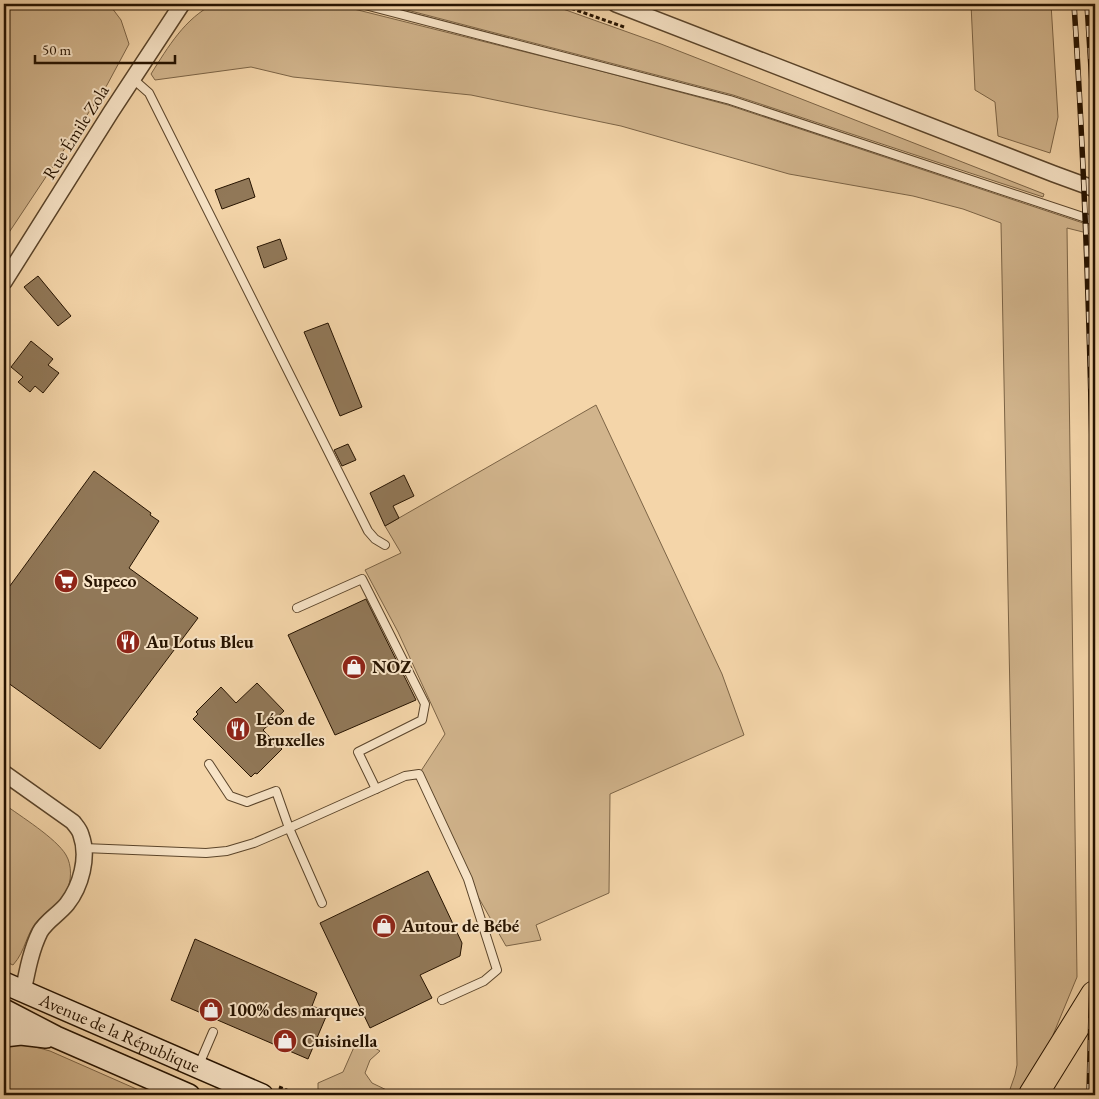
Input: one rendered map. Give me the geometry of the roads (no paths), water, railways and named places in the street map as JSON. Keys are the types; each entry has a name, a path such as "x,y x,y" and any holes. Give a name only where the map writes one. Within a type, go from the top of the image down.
{"highway":[{"path":"1034,1095 1095,996"},
{"path":"1056,1095 1070,1066 1095,996"}],"main road":[{"name":"Avenue de la République","path":"4,983 262,1095"},
{"name":"Avenue de la République","path":"4,1010 56,1037 189,1095"},
{"path":"4,1036 21,1034 56,1037"}],"street":[{"name":"Rue Émile Zola","path":"4,282 132,78 182,4"},
{"path":"616,4 1095,189"},
{"path":"4,773 72,822 81,833 84,848 82,872 75,892 66,906 41,931 34,948 23,992"}],"lane":[{"path":"361,4 730,100 1095,221"},
{"path":"132,78 148,93 368,531 375,539 385,545"},
{"path":"297,608 362,579 426,704 422,720 358,752 376,789"},
{"path":"209,764 230,796 247,802 276,791 289,828 322,903"},
{"path":"84,848 206,853 227,851 254,843 405,776 419,774 468,879 497,970 484,980 442,1000"},
{"path":"198,1067 213,1032"}],"railway":[{"path":"1074,4 1089,324 1095,643"},
{"path":"1087,4 1095,132"},
{"path":"1089,1095 1094,885 1095,673"}],"place":[{"name":"Supeco","path":"66,581"},
{"name":"Au Lotus Bleu","path":"128,642"},
{"name":"NOZ","path":"354,667"},
{"name":"Léon de Bruxelles","path":"238,729"},
{"name":"Autour de Bébé","path":"384,926"},
{"name":"100% des marques","path":"211,1010"},
{"name":"Cuisinella","path":"285,1041"}]}
